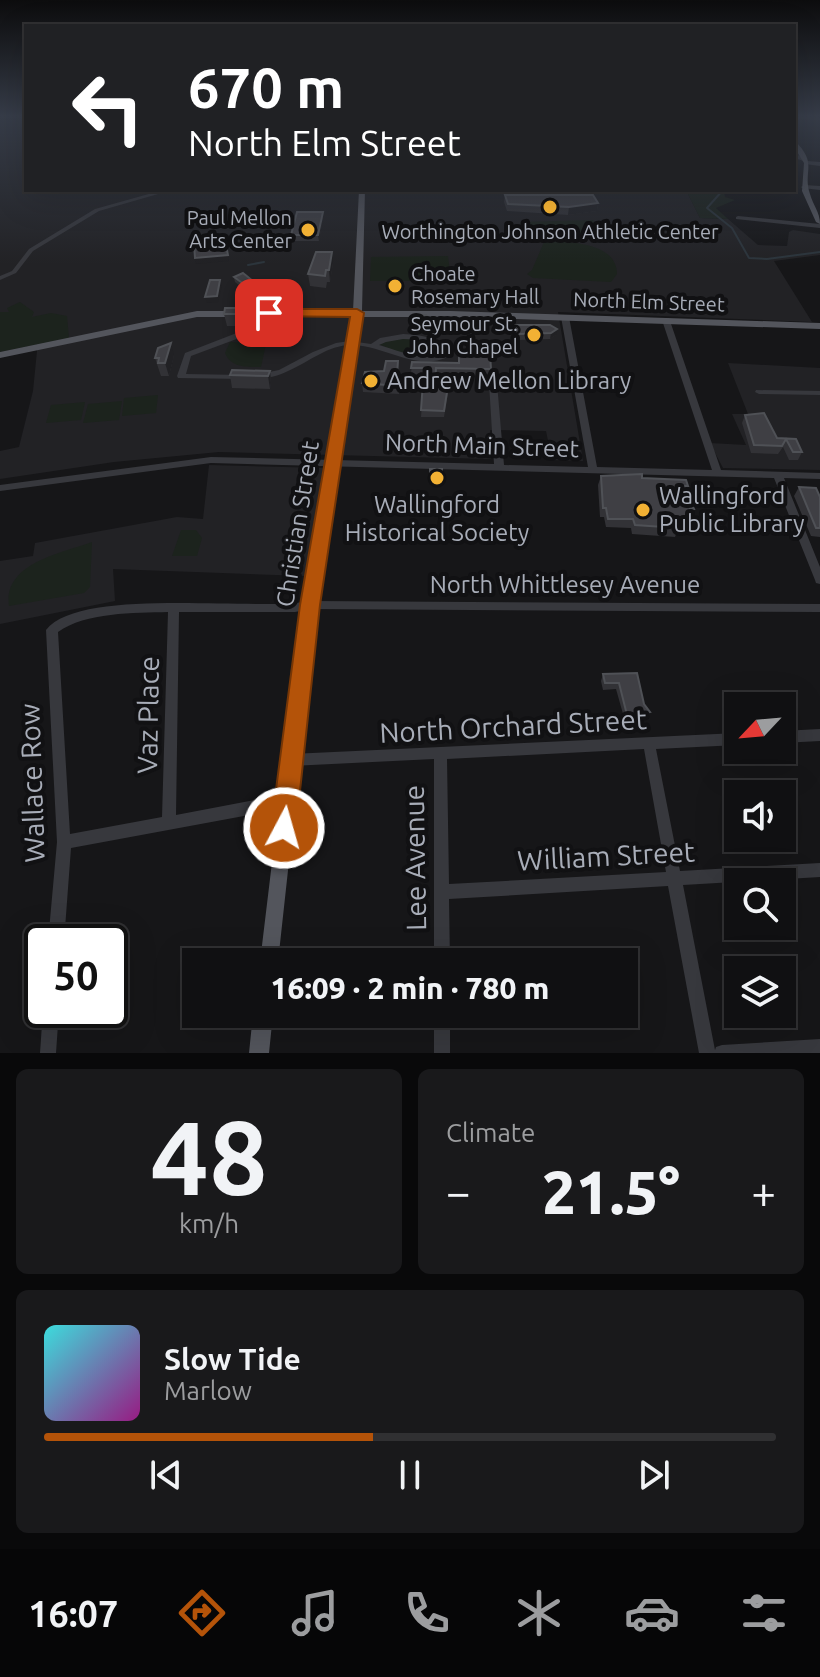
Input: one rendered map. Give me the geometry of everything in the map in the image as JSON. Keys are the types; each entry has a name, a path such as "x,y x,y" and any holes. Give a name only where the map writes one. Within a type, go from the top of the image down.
{"main road":[{"path":"806,166 804,187 819,220"},
{"name":"Christian Street","path":"271,948 310,605 354,343 362,192"},
{"name":"North Elm Street","path":"0,355 185,316 269,313 565,317 820,326"},
{"path":"259,1053 262,1028"}],"street":[{"path":"804,187 820,188"},
{"path":"0,278 14,272 31,250 97,210 162,192"},
{"path":"738,218 819,220"},
{"path":"269,313 260,327 188,355 181,376 267,377 336,345 354,343 375,344 419,360 437,360 450,353 446,348 414,337 390,337 375,344"},
{"path":"565,317 593,470"},
{"path":"666,320 718,474"},
{"path":"493,383 499,466"},
{"path":"759,392 820,393"},
{"name":"North Main Street","path":"0,488 201,460 820,476"},
{"path":"778,475 820,580"},
{"name":"North Whittlesey Avenue","path":"56,623 95,611 295,608 310,605 820,608"},
{"name":"Vaz Place","path":"169,823 174,609"},
{"name":"Wallace Row","path":"56,623 52,630 64,842 57,924"},
{"path":"796,736 820,735"},
{"name":"North Orchard Street","path":"291,760 724,740"},
{"path":"649,743 707,1053"},
{"name":"Lee Avenue","path":"440,753 442,948"},
{"path":"64,842 287,801"},
{"name":"William Street","path":"442,892 820,870"},
{"path":"48,1053 50,1028"},
{"path":"442,1028 442,1053"},
{"path":"722,1053 820,1047"}],"shaded area":[{"name":"Choate Rosemary Hall","path":"0,166 24,166 24,192 687,192 700,218 728,219 758,245 787,246 789,232 793,230 820,234 820,255 774,261 812,322 558,312 583,461 552,460 546,431 490,430 491,459 219,452 114,462 0,479 0,451 19,447 33,391 37,344 0,351"},
{"path":"687,192 724,192 725,197 735,200 716,208 728,219 700,218"},
{"path":"593,220 602,236 526,239 520,222"},
{"path":"544,242 577,243 600,250 615,263 617,274 611,282 533,278 527,274 532,270"},
{"path":"448,256 451,281 370,281 371,257"},
{"path":"20,302 34,312 32,317 51,313 67,316 69,338 0,352 0,312 9,312 7,308"},
{"path":"390,337 414,337 450,350 444,357 410,357 376,343"},
{"path":"230,342 266,344 261,367 240,366 231,362 225,353"},
{"path":"728,363 820,368 820,470 723,468 710,443 746,445 732,414 748,414"},
{"path":"158,395 156,413 122,416 124,398"},
{"path":"122,401 119,420 83,423 88,404"},
{"path":"85,402 81,420 46,423 51,405"},
{"path":"209,465 323,468 305,576 113,569 115,601 0,624 0,561 33,556 35,543 177,517 203,519"},
{"path":"181,530 196,530 202,538 197,556 172,556"},
{"path":"92,542 90,587 84,593 9,606 15,579 25,570 51,556"}],"building":[{"path":"505,195 593,195 598,203 569,207 508,204"},
{"path":"297,212 323,212 318,235 291,235"},
{"path":"225,240 228,255 195,258 194,243"},
{"path":"316,252 332,252 325,276 308,274"},
{"path":"243,273 254,282 245,285 234,277"},
{"path":"210,280 220,280 217,296 205,297"},
{"path":"225,308 240,308 239,314 224,314"},
{"path":"413,315 426,315 432,324 412,325"},
{"path":"514,325 550,325 557,329 551,333 519,334 515,332"},
{"path":"171,343 165,363 158,363 159,358 155,358 158,348"},
{"path":"466,353 490,354 491,369 436,368 435,386 448,386 444,411 421,410 424,368 411,368 412,362 459,363 459,357"},
{"path":"386,361 398,361 399,386 362,383 365,372 384,371"},
{"path":"232,370 270,371 268,376 230,375"},
{"path":"764,413 777,438 796,439 802,452 793,452 786,439 782,446 754,445 745,415"},
{"path":"430,469 442,469 442,479 430,478"},
{"name":"Wallingford Public Library","path":"642,474 642,478 686,480 688,486 684,486 694,509 690,509 691,514 685,519 676,519 678,528 635,525 633,519 608,519 606,508 603,508 601,476"},
{"path":"799,487 816,488 820,497 820,528 816,528"},
{"path":"637,673 644,704 650,712 627,715 619,683 605,683 603,674"}],"waterway":[{"path":"721,192 707,208 732,228 749,258 767,259 820,252"},
{"path":"248,265 264,262"}],"place":[{"name":"Worthington Johnson Athletic Center","path":"550,207"},
{"name":"Paul Mellon Arts Center","path":"308,230"},
{"name":"Choate Rosemary Hall","path":"395,286"},
{"name":"Seymour St. John Chapel","path":"534,335"},
{"name":"Andrew Mellon Library","path":"371,381"},
{"name":"Wallingford Historical Society","path":"437,478"},
{"name":"Wallingford Public Library","path":"643,510"}],"route":[{"path":"269,313 357,313 310,605 284,828"}]}
